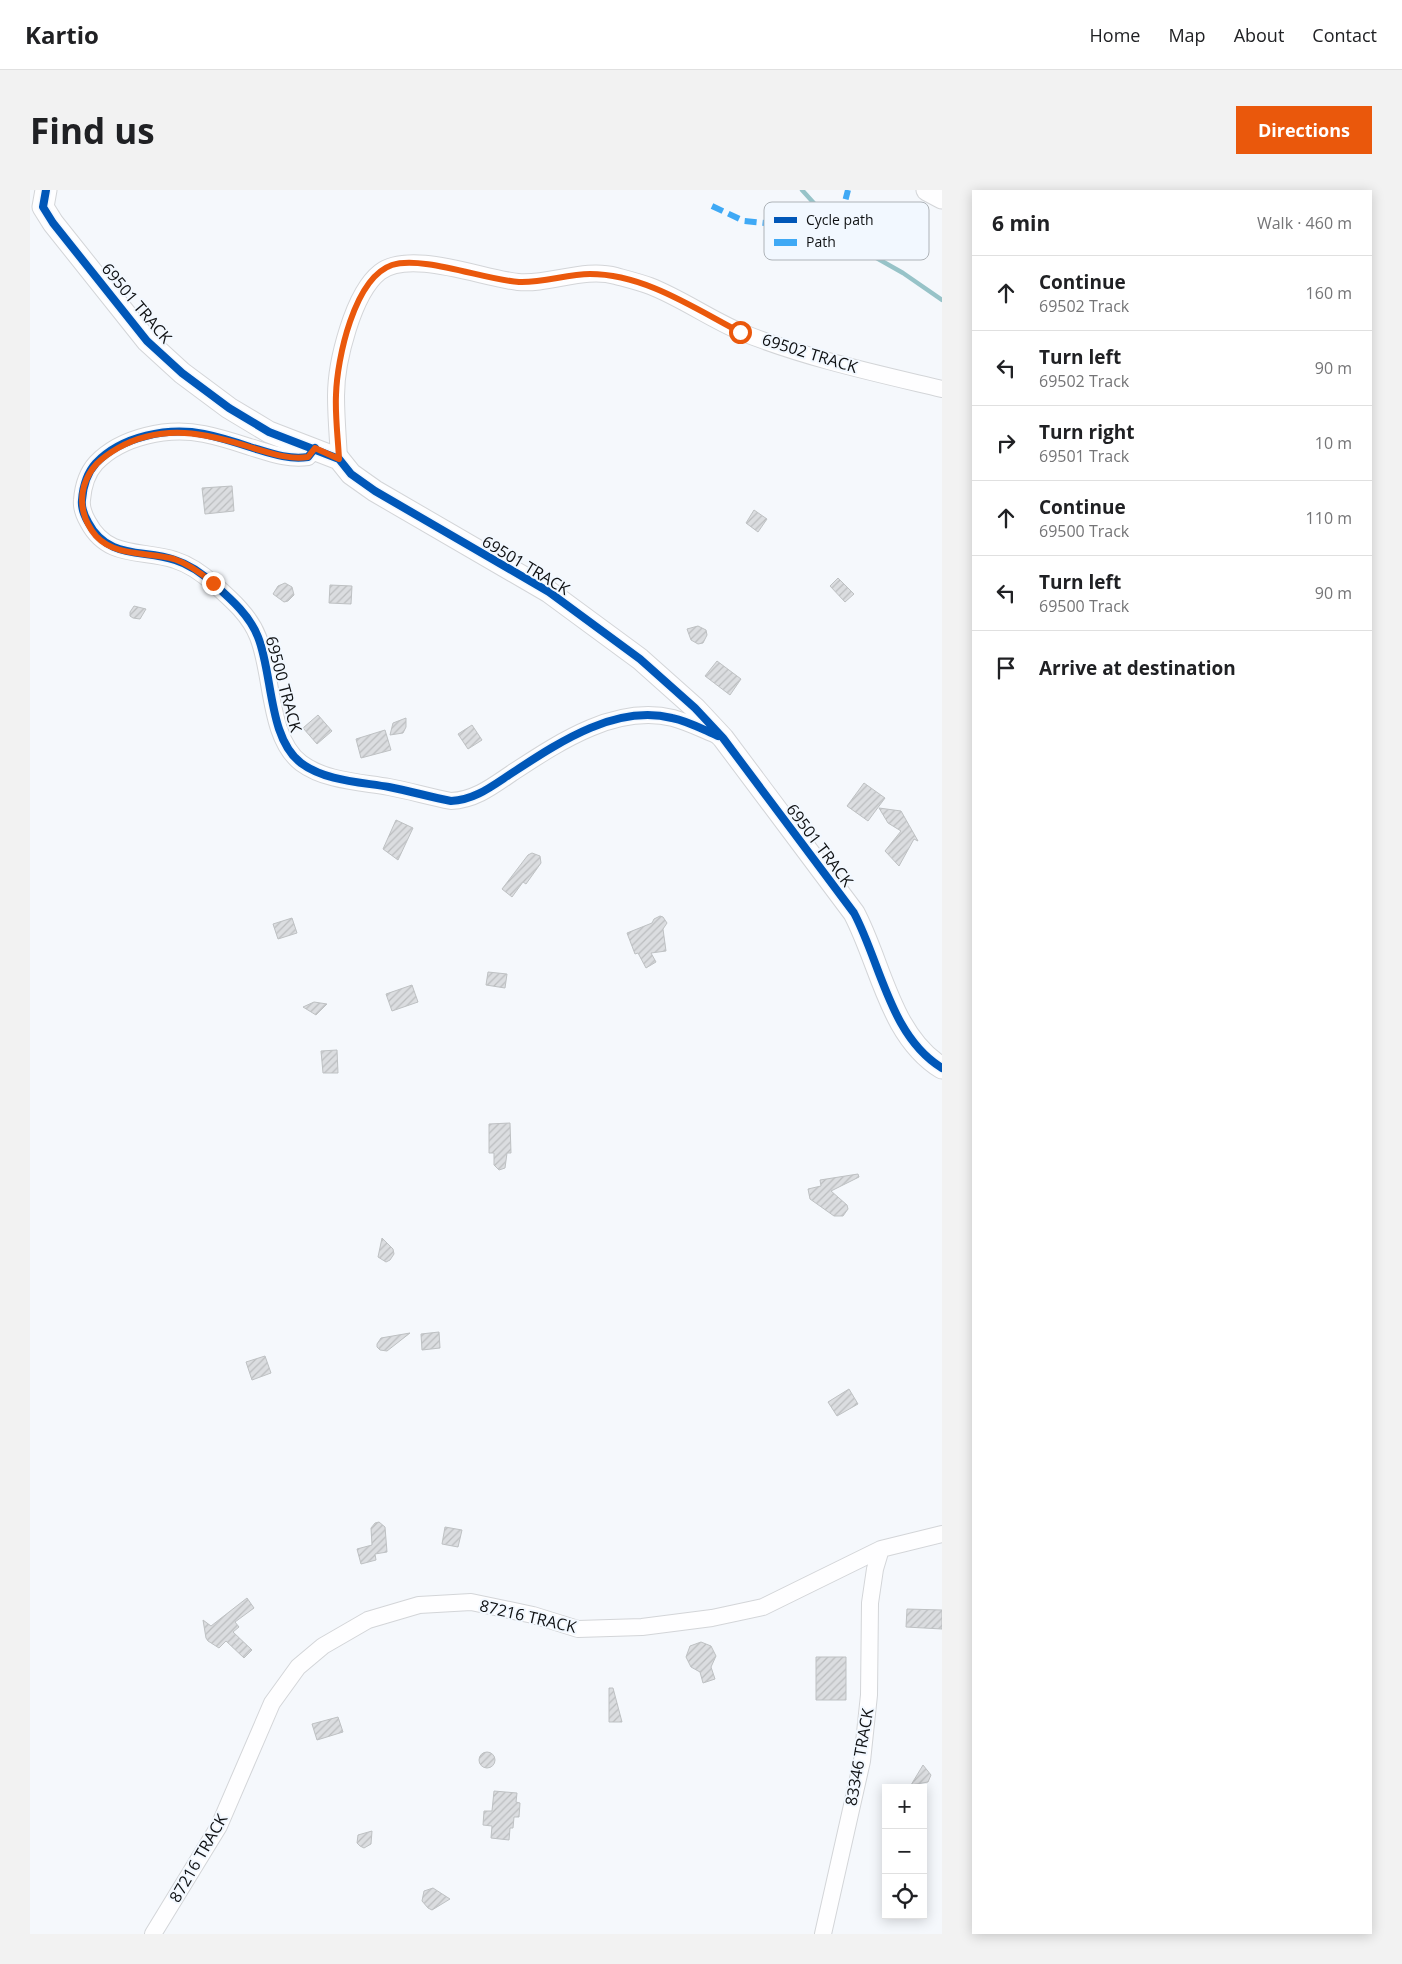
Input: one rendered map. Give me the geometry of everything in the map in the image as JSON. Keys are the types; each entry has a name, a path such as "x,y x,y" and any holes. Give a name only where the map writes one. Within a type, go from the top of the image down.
{"street":[{"name":"69501 TRACK","path":"46,190 43,207 53,223 147,341 182,373 229,408 269,432 315,448 339,459 351,474 375,491 549,592 640,659 695,708 723,738 854,913 864,933 896,1016 927,1059 942,1068"},
{"path":"927,190 942,198"},
{"name":"69502 TRACK","path":"339,459 336,394 348,330 354,310 367,286 379,273 392,265 420,264 520,282 589,274 612,275 650,286 740,332 792,350 942,389"},
{"name":"69500 TRACK","path":"315,448 308,457 292,458 203,434 170,433 147,435 123,445 103,457 95,465 88,476 81,504 83,514 97,537 116,548 138,555 172,559 189,565 230,598 245,615 258,636 279,729 287,747 304,765 337,778 451,801 464,801 487,790 576,734 602,724 642,714 673,718 723,738"},
{"name":"87216 TRACK","path":"153,1934 190,1876 218,1826 272,1703 298,1667 322,1646 368,1620 419,1605 471,1602 533,1615 578,1629 642,1628 712,1618 763,1607 882,1550 942,1534"},
{"name":"83346 TRACK","path":"823,1934 862,1761 869,1695 870,1603 875,1570 882,1550"}],"building":[{"path":"232,486 234,511 205,514 202,488"},
{"path":"754,510 767,519 758,532 746,523"},
{"path":"838,578 854,594 845,602 830,586"},
{"path":"285,583 292,587 294,595 284,602 273,594 278,586"},
{"path":"330,585 352,586 351,604 329,603"},
{"path":"134,606 146,609 140,619 130,616"},
{"path":"698,626 706,630 707,635 703,643 698,644 691,640 687,629"},
{"path":"717,661 741,679 730,695 705,676"},
{"path":"318,715 332,731 317,744 303,728"},
{"path":"406,718 406,727 403,733 390,735 393,723"},
{"path":"472,725 482,740 468,749 458,734"},
{"path":"385,730 391,750 361,758 356,739"},
{"path":"864,783 885,798 868,821 847,806"},
{"path":"879,808 901,811 918,841 914,839 899,866 885,851 901,831 888,823"},
{"path":"396,820 413,828 398,860 383,849"},
{"path":"532,853 540,856 541,863 526,884 523,882 512,897 502,889 528,855"},
{"path":"660,916 667,923 663,929 666,951 651,953 656,962 646,968 638,953 635,954 627,933 652,923 654,919"},
{"path":"292,918 297,933 278,939 273,924"},
{"path":"488,972 507,974 505,988 486,985"},
{"path":"412,985 418,1002 392,1011 386,994"},
{"path":"314,1002 327,1004 316,1015 303,1007"},
{"path":"337,1050 338,1073 323,1073 321,1051"},
{"path":"510,1123 511,1153 507,1153 505,1168 499,1170 494,1165 494,1153 489,1153 489,1124"},
{"path":"858,1174 859,1177 831,1191 847,1205 848,1209 843,1216 834,1216 810,1199 808,1189 821,1186 820,1180"},
{"path":"382,1238 393,1249 394,1254 386,1262 378,1257"},
{"path":"439,1332 440,1348 422,1350 421,1334"},
{"path":"410,1333 387,1351 380,1350 377,1347 381,1338"},
{"path":"265,1356 271,1373 252,1380 246,1362"},
{"path":"849,1389 858,1404 837,1416 828,1402"},
{"path":"379,1522 385,1527 387,1552 375,1554 376,1560 361,1564 357,1549 372,1545 371,1528 375,1523"},
{"path":"445,1527 462,1530 458,1547 442,1544"},
{"path":"247,1598 254,1608 235,1622 239,1627 233,1632 252,1650 244,1658 226,1641 219,1648 208,1641 203,1620 211,1626"},
{"path":"907,1609 942,1610 942,1629 906,1627"},
{"path":"701,1642 711,1646 716,1656 711,1667 715,1679 703,1683 700,1672 691,1667 686,1657 690,1646"},
{"path":"816,1657 846,1657 846,1700 816,1700"},
{"path":"609,1688 613,1688 622,1722 609,1722"},
{"path":"338,1717 343,1732 317,1740 312,1724"},
{"path":"484,1752 490,1752 495,1757 493,1766 484,1768 479,1763 479,1757"},
{"path":"923,1765 931,1775 928,1782 912,1784"},
{"path":"494,1791 517,1793 516,1802 520,1803 519,1817 514,1817 513,1828 510,1828 509,1840 491,1838 492,1826 483,1825 484,1811 492,1811"},
{"path":"372,1831 371,1844 364,1848 357,1843 358,1835"},
{"path":"433,1888 450,1899 432,1910 422,1901 424,1891"}],"waterway":[{"path":"802,190 813,202"},
{"path":"880,260 903,273 942,300"}],"marked path":[{"path":"845,202 848,190"},
{"path":"712,206 744,221 764,223"}],"cycle path":[{"path":"46,190 43,207 53,223 147,341 182,373 229,408 269,432 339,459 351,474 375,491 549,592 640,659 695,708 723,738 854,913 898,1018 924,1054 942,1068"},
{"path":"315,448 308,457 293,458 272,454 204,434 176,432 146,436 119,446 96,463 86,480 82,503 88,522 96,534 106,542 116,548 163,557 186,564 206,577 240,609 255,629 263,652 282,738 290,752 301,763 321,774 332,777 451,801 468,798 483,792 548,750 588,729 608,721 629,716 651,715 684,721 718,736"}],"route":[{"path":"213,583 189,565 172,559 138,555 116,548 97,537 83,514 81,504 84,487 90,471 103,457 132,440 147,435 170,433 203,434 292,458 308,457 315,448 339,459 336,394 348,330 354,310 367,286 379,273 392,265 412,263 520,282 589,274 612,275 650,286 740,332"}]}
